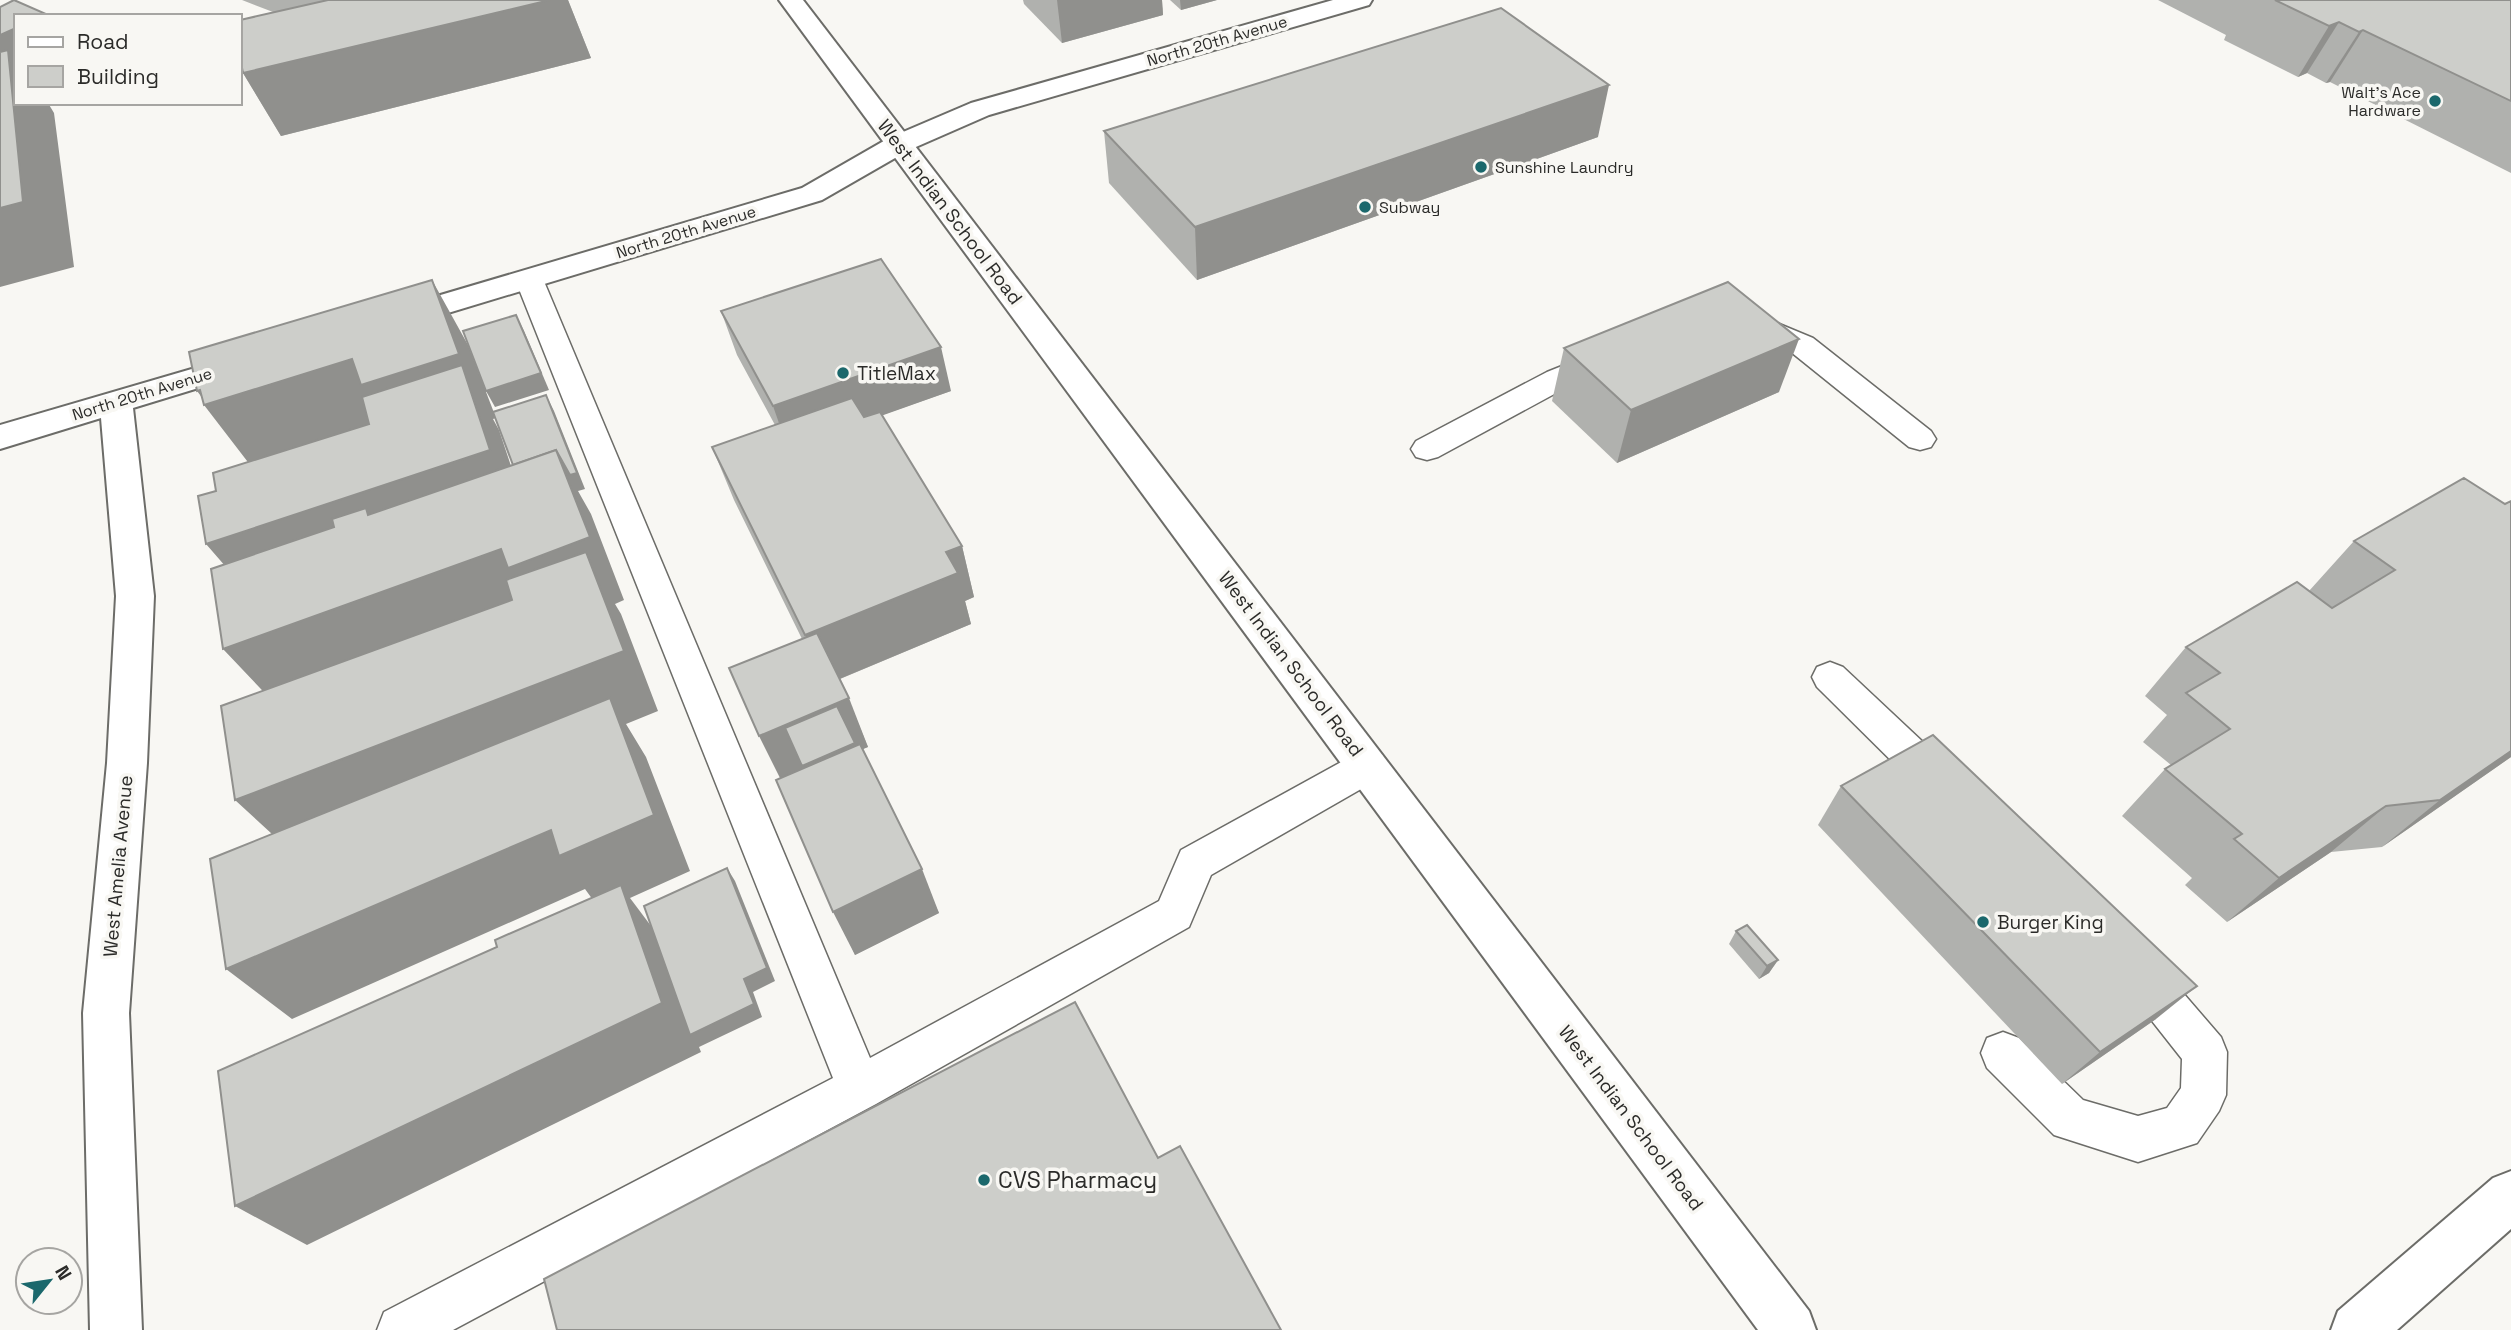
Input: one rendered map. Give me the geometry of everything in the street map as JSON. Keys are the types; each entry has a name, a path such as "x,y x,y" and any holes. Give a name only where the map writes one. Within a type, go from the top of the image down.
{"street":[{"name":"West Indian School Road","path":"790,0 1790,1330"},
{"name":"North 20th Avenue","path":"373,325 812,194 899,144 980,109 1360,0"},
{"name":"North 20th Avenue","path":"0,437 270,356"},
{"name":"West Amelia Avenue","path":"116,402 135,596 127,763 106,1013 116,1330"},
{"path":"2357,1330 2511,1196"}],"lane":[{"path":"529,279 860,1088"},
{"path":"1727,317 1760,323 1802,345 1920,439"},
{"path":"1427,449 1558,379 1632,347"},
{"path":"1830,677 1968,811"},
{"path":"402,1330 860,1088 1174,914 1195,863 1368,766"},
{"path":"2003,1053 2070,1119 2138,1139 2181,1127 2203,1094 2205,1052 2156,993 2106,945"}],"building":[{"path":"14,0 46,14 14,14 14,29 0,35 0,7"},
{"path":"328,0 550,0 243,73 242,20"},
{"path":"2275,0 2511,0 2511,101 2363,30 2359,32 2339,22 2329,26"},
{"path":"1501,8 1609,85 1195,227 1104,131"},
{"path":"8,50 23,202 0,208 0,52"},
{"path":"881,259 941,347 773,406 721,311"},
{"path":"432,280 459,354 361,385 352,359 204,405 200,390 197,391 189,352"},
{"path":"1728,282 1799,339 1631,410 1564,348"},
{"path":"516,315 541,373 486,391 463,331"},
{"path":"462,365 490,450 206,544 198,496 216,491 213,473 369,424 362,397"},
{"path":"546,395 577,473 570,475 556,450 513,465 493,412"},
{"path":"852,398 864,417 880,412 962,546 946,552 958,573 805,635 712,447"},
{"path":"556,450 590,537 508,568 501,549 223,649 211,569 334,527 332,519 366,508 368,515"},
{"path":"2464,478 2505,504 2511,501 2511,751 2440,800 2386,806 2279,878 2234,839 2242,834 2165,769 2230,729 2186,693 2220,673 2186,647 2297,582 2332,608 2395,570 2354,541"},
{"path":"586,552 624,651 235,800 221,706 512,600 506,580"},
{"path":"817,633 849,698 759,736 729,668"},
{"path":"610,698 654,815 559,856 551,830 226,969 210,859"},
{"path":"837,706 855,743 802,766 785,728"},
{"path":"1933,735 2197,986 2100,1052 1841,786"},
{"path":"860,744 922,869 833,912 776,780"},
{"path":"727,868 767,968 744,979 754,1004 690,1035 644,906"},
{"path":"621,885 662,1003 235,1206 218,1071 497,947 495,940"},
{"path":"1747,925 1778,960 1767,966 1736,931"},
{"name":"CVS Pharmacy","path":"1075,1002 1158,1158 1180,1146 1281,1330 557,1330 544,1279"}],"place":[{"name":"Walt's Ace Hardware","path":"2435,101"},
{"name":"Sunshine Laundry","path":"1481,167"},
{"name":"Subway","path":"1365,207"},
{"name":"TitleMax","path":"843,373"},
{"name":"Burger King","path":"1983,922"},
{"name":"CVS Pharmacy","path":"984,1180"}]}
